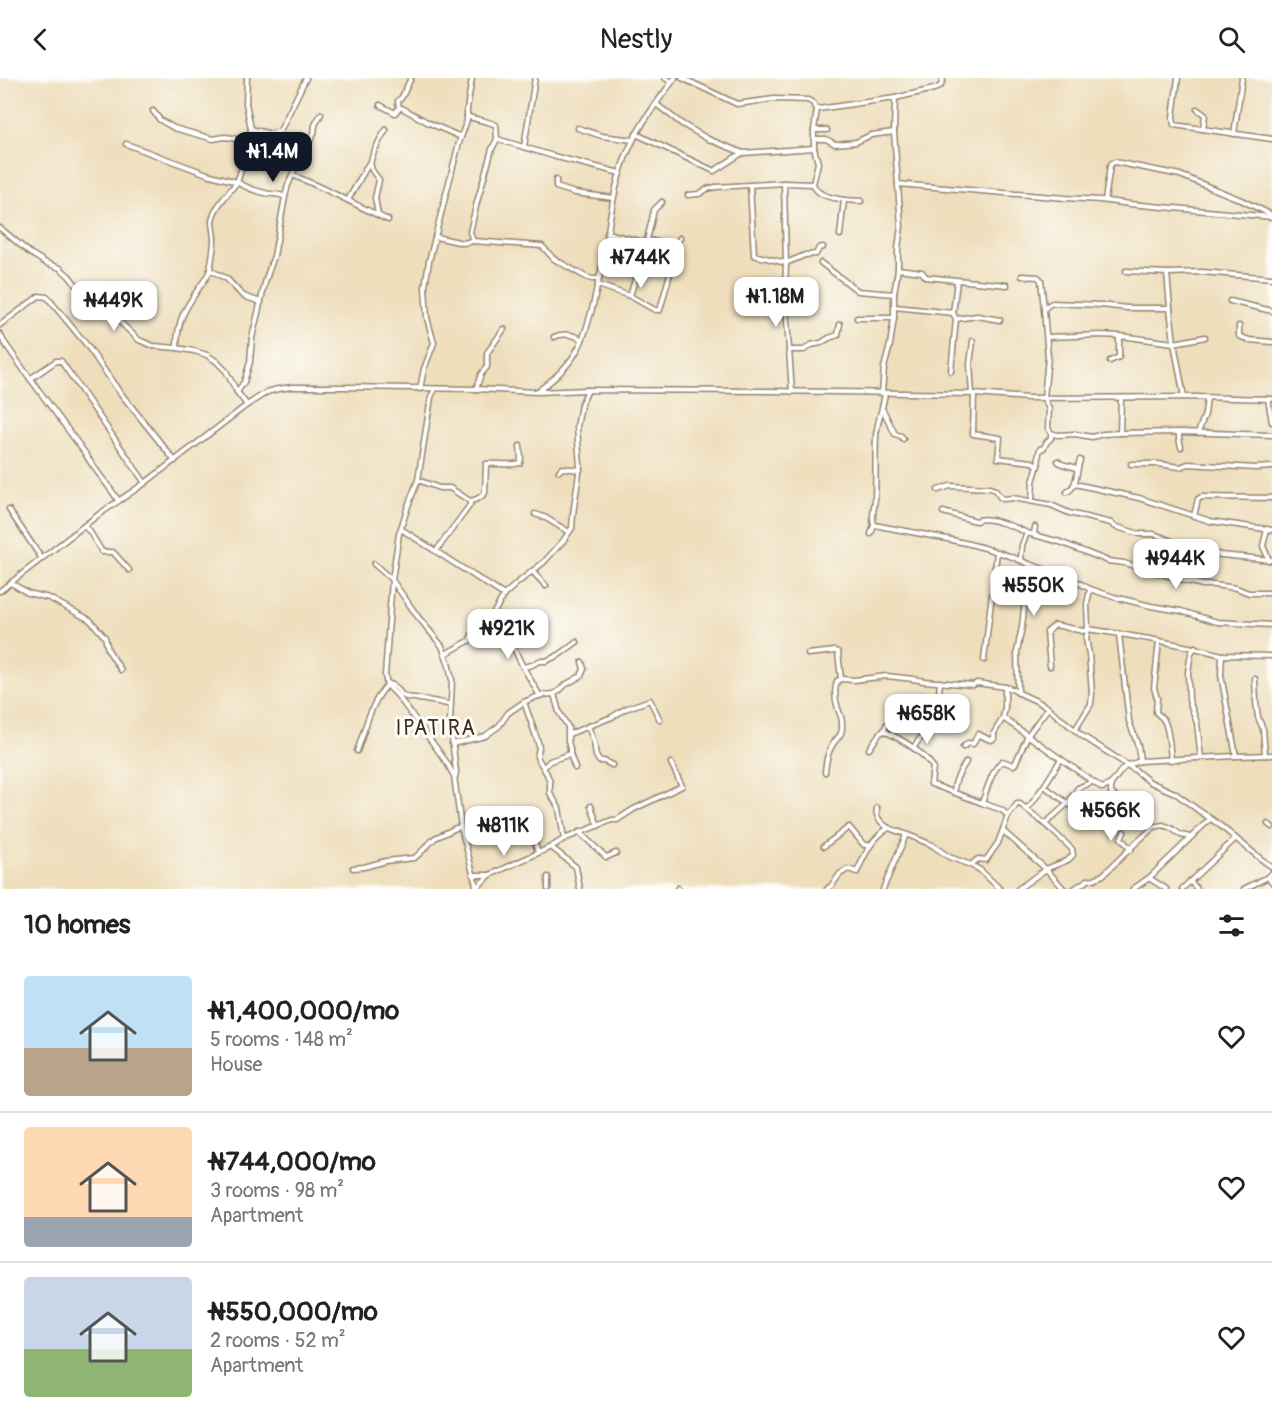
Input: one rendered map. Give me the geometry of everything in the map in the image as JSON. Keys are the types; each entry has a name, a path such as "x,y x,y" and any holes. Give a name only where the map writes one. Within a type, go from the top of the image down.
{"street":[{"path":"177,348 177,331 184,312 210,270 214,242 212,223 215,214 237,182 244,165 251,129 246,103 247,78"},
{"path":"251,129 271,135 280,131 306,78"},
{"path":"380,105 395,113 399,108 398,101 411,78"},
{"path":"420,389 424,369 434,343 427,318 425,287 429,261 467,120 472,78"},
{"path":"524,147 536,78"},
{"path":"537,392 560,372 577,351 582,340 598,285 613,198 620,173 633,140 646,116 674,80 665,78"},
{"path":"682,78 738,104 774,99 808,100 818,109"},
{"path":"818,109 895,98 940,88 943,78"},
{"path":"1178,78 1174,125 1272,139"},
{"path":"1234,134 1242,78"},
{"path":"871,534 874,525 872,521 875,498 876,436 878,418 882,409 884,368 894,318 894,294 901,226 894,132 895,98"},
{"path":"656,104 682,124 708,139 743,153 814,148"},
{"path":"399,108 461,137"},
{"path":"818,109 814,130 814,148 818,163 813,184 815,190 822,195 861,201"},
{"path":"1197,109 1205,115 1203,129"},
{"path":"153,111 160,120 174,128 213,139 225,136 248,147"},
{"path":"237,392 244,382 250,362 252,338 266,279 276,249 285,197 292,175 314,134 315,125 321,114"},
{"path":"467,116 496,125 497,139 474,212 470,232 473,241"},
{"path":"578,128 602,136 633,140"},
{"path":"348,200 386,130"},
{"path":"814,130 827,130"},
{"path":"814,139 826,139 835,144 856,142 871,135 894,132"},
{"path":"636,134 714,171 743,153"},
{"path":"497,139 620,173"},
{"path":"126,144 254,190 267,194 280,194 285,197"},
{"path":"1105,200 1110,166 1116,162 1180,175 1272,216"},
{"path":"370,163 378,180 375,198 378,215"},
{"path":"292,175 323,187 388,220"},
{"path":"556,180 556,187 575,193 613,198"},
{"path":"688,195 699,195 716,187 784,183 813,184"},
{"path":"784,183 785,292 792,392"},
{"path":"898,184 1272,216"},
{"path":"750,185 754,255 786,263 805,255 816,254 819,248 823,247"},
{"path":"840,235 844,200"},
{"path":"630,296 647,242 654,210 662,202"},
{"path":"0,228 30,253 60,268 76,285 107,305 122,324 140,340 153,346 177,348 207,355 216,361 226,371 247,405"},
{"path":"608,233 672,245 676,245 680,238"},
{"path":"435,237 463,243 473,241 543,246 555,258 586,277 599,279"},
{"path":"821,263 858,291 894,294"},
{"path":"898,269 922,272 926,277 1007,285"},
{"path":"210,270 227,279 241,294 261,302"},
{"path":"598,285 630,296 655,310 660,310 671,270"},
{"path":"1126,271 1202,272 1272,278"},
{"path":"1167,273 1174,343 1184,397"},
{"path":"1022,276 1038,277 1041,280 1048,357 1044,398 1049,409 1048,428 1051,438 1037,454 1039,462 1033,482 1032,501"},
{"path":"951,371 956,319 953,313 957,281"},
{"path":"752,289 785,292"},
{"path":"786,313 797,305 811,289"},
{"path":"0,326 39,296 47,297 86,344 118,390 174,461"},
{"path":"1230,301 1272,311"},
{"path":"1044,310 1052,303 1127,308 1170,308"},
{"path":"895,307 953,313"},
{"path":"956,319 977,316 1000,320"},
{"path":"857,318 894,318"},
{"path":"789,350 804,350 838,335 840,324"},
{"path":"1239,327 1239,336 1249,340 1272,342"},
{"path":"476,389 481,374 487,367 487,353 504,329"},
{"path":"0,334 3,342 118,500"},
{"path":"554,337 568,335 582,340"},
{"path":"1047,337 1123,336 1174,343 1205,338"},
{"path":"1110,361 1119,357 1119,339 1123,336"},
{"path":"974,341 970,364 973,434 1000,438 998,458 1032,462 1038,465"},
{"path":"30,379 56,361 61,361 145,483"},
{"path":"0,591 247,405 267,392 292,387 537,392 588,390 973,394 1044,398 1270,399 1272,422"},
{"path":"428,389 431,397"},
{"path":"435,389 431,397 418,480 401,529 392,580 384,666 386,684 424,731 455,776"},
{"path":"445,654 469,641 493,614 504,595 544,562 572,528 580,470 576,427 580,405 588,390"},
{"path":"1120,433 1121,398"},
{"path":"1198,433 1205,414 1207,398"},
{"path":"882,409 895,434 903,439"},
{"path":"1051,433 1092,437 1120,433 1179,432 1272,435"},
{"path":"1179,432 1181,447"},
{"path":"470,501 485,494 486,464 516,465 520,463 520,446"},
{"path":"1058,460 1064,465 1077,469"},
{"path":"1067,492 1073,489 1080,460"},
{"path":"1131,464 1180,467 1188,464 1272,467"},
{"path":"559,471 562,468 580,470"},
{"path":"418,480 439,488 450,488 470,501"},
{"path":"1074,484 1139,498 1194,516 1270,530 1263,546 1271,560"},
{"path":"939,490 950,486 990,488 1003,499 1013,498 1051,506 1069,513 1111,523 1139,534 1154,534 1192,549 1221,555 1271,560"},
{"path":"1194,516 1197,499 1202,497 1272,498"},
{"path":"436,551 470,505 470,501"},
{"path":"9,510 42,559"},
{"path":"943,512 976,521 981,518 990,519 1060,542 1108,561 1124,563 1182,580 1203,585 1236,588 1249,593 1272,593"},
{"path":"535,514 569,532"},
{"path":"874,525 969,544 997,552 1114,597 1180,611 1217,622 1272,625"},
{"path":"84,526 102,552 113,552 129,570"},
{"path":"1034,534 1035,527"},
{"path":"401,529 504,595"},
{"path":"1021,561 1022,545 1027,533"},
{"path":"984,660 997,552"},
{"path":"374,564 392,580 442,646 448,662 452,680 450,722 461,827 477,888 490,875 579,832 617,820 634,809 682,786 671,763"},
{"path":"1018,693 1017,652 1029,564"},
{"path":"532,571 546,586"},
{"path":"11,583 28,593 49,598 90,620 105,637 108,650 121,670"},
{"path":"1075,730 1092,699 1086,639 1090,589"},
{"path":"493,614 507,634 523,668 540,696"},
{"path":"1050,666 1047,632 1055,625 1083,632 1088,629 1195,647 1222,655 1272,656"},
{"path":"1119,634 1129,721 1140,761"},
{"path":"1159,641 1155,688 1156,712 1165,723 1171,760"},
{"path":"523,668 559,655 577,642"},
{"path":"1195,647 1191,654 1188,672 1189,700 1197,723 1201,758"},
{"path":"808,654 838,652 841,679"},
{"path":"1222,655 1221,675 1236,756"},
{"path":"452,744 485,736 499,726 508,713 524,702 560,691 565,685 581,676 584,669 582,662"},
{"path":"825,772 828,754 833,742 840,736 843,724 834,692 837,681 841,679 854,680 887,676 1005,687 1029,696 1150,782 1175,793 1216,822 1272,867"},
{"path":"1255,679 1256,702 1258,717 1263,729 1265,755"},
{"path":"913,748 937,716 940,682"},
{"path":"386,684 397,687 407,698 414,697 418,700 450,705"},
{"path":"357,750 372,707 386,684"},
{"path":"963,747 968,743 973,744 978,734 990,740 994,739 994,733 1003,718 1005,687"},
{"path":"554,694 559,712 568,727 570,754 575,768"},
{"path":"569,734 650,700 660,720"},
{"path":"524,702 538,742 537,757 544,767 550,782 550,793 559,808 564,839"},
{"path":"982,803 999,762 1016,764 1028,735 1048,708"},
{"path":"869,749 898,712"},
{"path":"1003,718 1102,788 1111,784 1126,765 1140,761 1272,755"},
{"path":"588,726 599,761 612,765"},
{"path":"884,731 928,760 933,767 931,784 1002,810 1008,816"},
{"path":"544,767 550,761 570,754"},
{"path":"1026,809 1030,807 1062,759"},
{"path":"954,792 959,773 966,762"},
{"path":"1046,824 1067,804 1078,788 1093,782"},
{"path":"1111,784 1111,793 1140,812 1154,827"},
{"path":"1044,786 1067,804 1098,823"},
{"path":"971,864 978,860 986,860 998,843 1008,816 1017,804 1046,824 1073,852 1068,860 1046,869 1018,889"},
{"path":"591,806 598,826"},
{"path":"877,808 879,821 889,828 932,845 949,857 971,864 1000,889"},
{"path":"1133,889 1149,878 1210,819"},
{"path":"1074,889 1088,880 1103,876 1154,827 1163,825 1181,835 1190,837"},
{"path":"352,868 414,858 435,838 461,827"},
{"path":"824,846 849,827 864,845 872,843"},
{"path":"827,889 848,869 857,872 872,843 878,835 889,828"},
{"path":"1003,831 1046,869 1064,889"},
{"path":"579,832 606,857 616,853"},
{"path":"1124,832 1121,838 1131,850"},
{"path":"883,889 906,835"},
{"path":"534,838 538,853"},
{"path":"1182,889 1235,838"},
{"path":"551,847 576,867 580,889"},
{"path":"1244,889 1272,873"},
{"path":"473,875 490,875"},
{"path":"548,877 548,889"},
{"path":"1268,877 1272,882"},
{"path":"1149,878 1166,889"},
{"path":"1190,881 1197,889"}],"district":[{"name":"IPATIRA","path":"436,728"}]}
